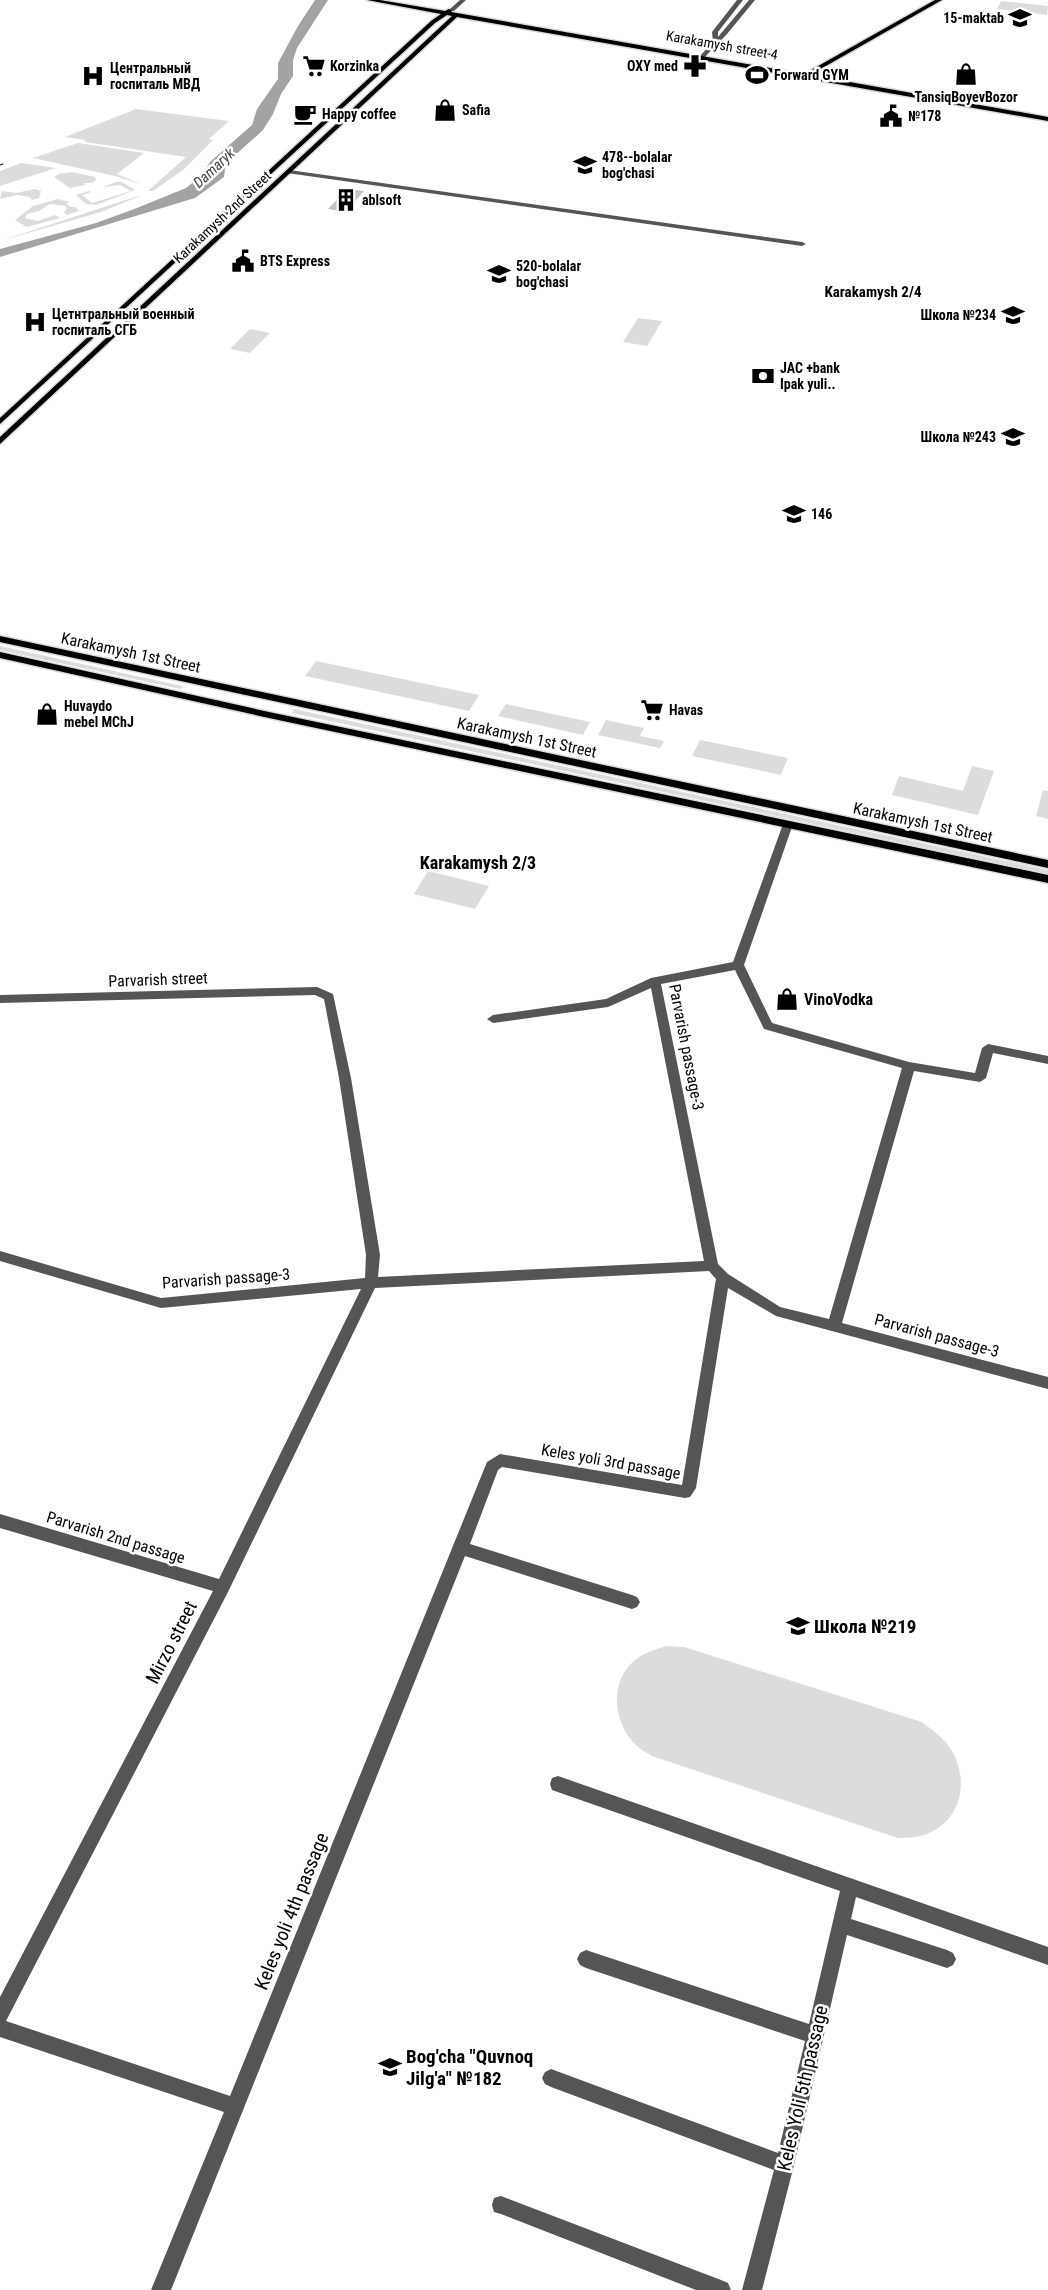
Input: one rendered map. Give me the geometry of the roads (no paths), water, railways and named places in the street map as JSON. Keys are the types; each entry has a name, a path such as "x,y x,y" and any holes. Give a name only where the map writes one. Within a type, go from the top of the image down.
{"main road":[{"path":"370,0 444,13 454,13"},
{"path":"395,0 454,13"},
{"path":"808,74 939,0"},
{"name":"Karakamysh 2nd Street","path":"0,422 444,13"},
{"name":"Karakamysh 2nd Street","path":"0,442 289,172 454,13"},
{"name":"Karakamysh street-4","path":"454,13 873,84 887,89 1048,114"},
{"path":"844,54 831,67 833,72 873,84"},
{"name":"Karakamysh street-4","path":"808,74 1048,119"},
{"path":"254,189 268,191"},
{"path":"18,405 36,408"},
{"name":"Karakamysh 1st Street","path":"0,639 1048,864"},
{"name":"Karakamysh 1st Street","path":"0,655 269,715 1048,879"},
{"path":"269,715 280,700"}],"street":[{"path":"454,13 463,0"},
{"path":"716,42 715,32 740,0"},
{"path":"703,56 752,0"},
{"path":"289,172 634,222 802,244"},
{"path":"788,824 738,965 768,1026 909,1066 980,1078 988,1048 1048,1060"},
{"name":"Parvarish passage-3","path":"738,965 655,981 712,1266 723,1278 776,1311 1048,1383"},
{"path":"493,1019 608,1003 655,981"},
{"name":"Parvarish street","path":"0,999 317,991 329,997 346,1078 373,1255 371,1284"},
{"path":"834,1326 909,1066"},
{"name":"Parvarish passage-3","path":"0,1256 161,1303 371,1284 712,1266"},
{"name":"Keles yoli 3rd passage","path":"461,1548 492,1466 500,1460 686,1491 723,1278"},
{"name":"Mirzo street","path":"0,2014 222,1587 371,1284"},
{"name":"Parvarish 2nd passage","path":"0,1521 222,1587"},
{"path":"461,1548 632,1602"},
{"name":"Keles yoli 4th passage","path":"161,2290 461,1548"},
{"path":"558,1784 1048,1956"},
{"name":"Keles Yoli 5th passage","path":"752,2290 785,2165 850,1886"},
{"path":"841,1924 947,1959"},
{"path":"586,1959 815,2035"},
{"path":"0,2028 235,2107"},
{"path":"552,2078 785,2165"},
{"path":"500,2205 721,2290"}],"water":[{"name":"Damaryk","path":"315,0 328,0 297,48 293,60 293,76 281,94 273,114 263,130 232,158 225,169 224,177 195,198 0,257 0,249 96,223 137,208 186,188 202,175 210,162 252,125 257,109 278,79 278,63"}],"place":[{"name":"15-maktab","path":"1020,18"},
{"name":"Korzinka","path":"314,66"},
{"name":"OXY med","path":"695,66"},
{"name":"TansiqBoyevBozor","path":"966,74"},
{"name":"Forward GYM","path":"757,75"},
{"name":"Центральный госпиталь МВД","path":"93,76"},
{"name":"Safia","path":"445,110"},
{"name":"Happy coffee","path":"305,114"},
{"name":"№178","path":"891,116"},
{"name":"478--bolalar bog'chasi","path":"585,165"},
{"name":"ablsoft","path":"346,200"},
{"name":"BTS Express","path":"243,261"},
{"name":"520-bolalar bog'chasi","path":"499,274"},
{"name":"Школа №234","path":"1013,315"},
{"name":"Цетнтральный военный госпиталь СГБ","path":"35,322"},
{"name":"JAC +bank Ipak yuli..","path":"763,376"},
{"name":"Школа №243","path":"1013,437"},
{"name":"146","path":"794,514"},
{"name":"Havas","path":"652,710"},
{"name":"Huvaydo mebel MChJ","path":"47,714"},
{"name":"VinoVodka","path":"787,999"},
{"name":"Школа №219","path":"798,1626"},
{"name":"Bog'cha \"Quvnoq Jilg'a\" №182","path":"390,2067"}],"district":[{"name":"Karakamysh 2/4","path":"873,292"},
{"name":"Karakamysh 2/3","path":"478,863"}]}
